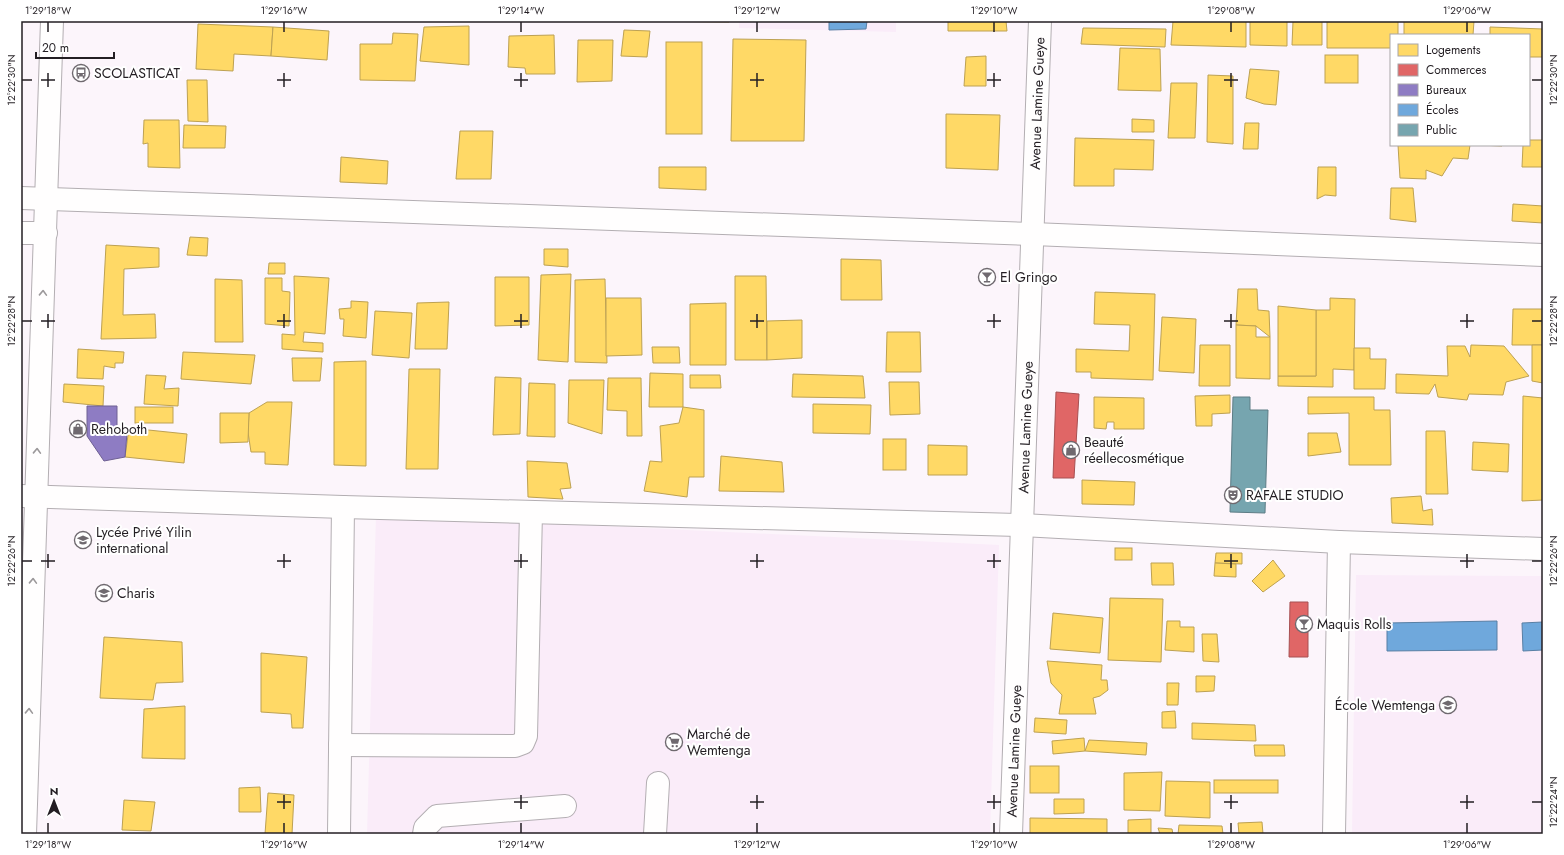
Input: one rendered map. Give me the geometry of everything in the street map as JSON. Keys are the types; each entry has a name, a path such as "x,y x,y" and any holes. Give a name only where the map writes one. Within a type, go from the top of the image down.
{"street":[{"path":"25,834 28,496 46,233 52,21"},
{"name":"Avenue Lamine Gueye","path":"1011,834 1040,21"},
{"path":"21,198 1033,234 1543,255"},
{"path":"21,233 46,233"},
{"path":"28,496 343,507 1022,525 1340,542 1543,549"},
{"path":"339,834 343,507"},
{"path":"340,745 515,746 524,743 526,736 531,512"},
{"path":"1334,834 1340,542"},
{"path":"655,834 658,784"},
{"path":"424,834 425,828 437,816 565,806"}],"shaded area":[{"path":"739,21 896,21 896,32 739,28"},
{"path":"376,515 999,545 990,834 367,834"},
{"name":"École Wemtenga","path":"1356,575 1543,576 1543,834 1352,834"}],"building: Logements":[{"path":"640,21 729,21 729,22"},
{"path":"948,21 1006,21 1007,31 948,31"},
{"path":"1173,21 1246,21 1246,47 1171,45"},
{"path":"1250,21 1287,21 1287,46 1250,45"},
{"path":"1293,21 1322,21 1322,45 1292,45"},
{"path":"1327,21 1398,21 1398,34 1390,34 1390,48 1327,48"},
{"path":"1404,21 1474,21 1473,34 1404,34"},
{"path":"198,24 273,27 271,56 234,54 233,71 196,69"},
{"path":"469,26 469,65 420,61 424,27"},
{"path":"273,27 329,31 327,60 271,56"},
{"path":"1490,27 1543,29 1543,57 1530,57 1530,34 1490,34"},
{"path":"1083,28 1166,29 1165,47 1081,44"},
{"path":"624,30 650,31 647,57 621,56"},
{"path":"393,33 418,34 415,81 360,80 360,44 392,44"},
{"path":"554,35 555,74 526,74 525,68 508,67 509,36"},
{"path":"733,39 806,40 804,141 731,141"},
{"path":"578,40 613,40 612,81 577,82"},
{"path":"666,42 702,42 702,134 666,134"},
{"path":"1120,48 1160,49 1161,91 1118,90"},
{"path":"1325,55 1358,55 1358,83 1325,83"},
{"path":"986,56 986,86 964,86 966,57"},
{"path":"1250,69 1279,71 1276,105 1264,104 1246,98"},
{"path":"1208,75 1233,76 1233,144 1207,142"},
{"path":"187,80 207,80 208,122 188,121"},
{"path":"1171,83 1197,83 1195,138 1168,138"},
{"path":"946,114 1000,115 998,170 946,168"},
{"path":"1132,119 1154,120 1154,132 1132,132"},
{"path":"144,120 179,120 180,168 148,167 148,143 143,144"},
{"path":"1245,123 1259,123 1258,149 1243,149"},
{"path":"184,125 226,126 225,148 183,148"},
{"path":"460,131 493,131 491,179 456,179"},
{"path":"1075,138 1154,140 1153,170 1114,169 1114,186 1074,186"},
{"path":"1530,140 1543,140 1543,167 1522,167 1523,146 1530,146"},
{"path":"1398,146 1470,146 1468,159 1453,158 1442,176 1426,170 1426,179 1400,178"},
{"path":"341,157 388,161 387,184 340,182"},
{"path":"659,167 706,167 706,190 659,188"},
{"path":"1318,167 1336,167 1336,196 1325,195 1317,199"},
{"path":"1391,188 1413,188 1416,222 1390,219"},
{"path":"1513,204 1543,206 1543,223 1512,221"},
{"path":"190,237 208,238 207,256 187,255"},
{"path":"106,245 159,248 159,267 124,269 123,315 155,314 156,338 101,339"},
{"path":"544,249 568,249 568,267 544,265"},
{"path":"841,259 881,260 882,300 841,300"},
{"path":"269,263 285,263 285,274 268,274"},
{"path":"571,274 568,362 538,360 541,275"},
{"path":"294,276 329,278 325,334 304,332 303,342 323,343 323,352 282,349 282,334 295,335"},
{"path":"735,276 766,276 767,360 735,360"},
{"path":"495,277 529,277 529,325 495,326"},
{"path":"265,278 282,278 282,291 290,292 289,326 265,324"},
{"path":"215,279 242,280 243,342 215,342"},
{"path":"605,279 607,363 575,362 575,280"},
{"path":"1238,289 1257,289 1258,310 1269,311 1270,337 1256,326 1236,325"},
{"path":"1095,292 1155,294 1153,380 1091,378 1091,372 1076,372 1076,349 1129,351 1130,325 1094,324"},
{"path":"606,298 641,298 642,355 606,356"},
{"path":"1330,298 1355,299 1354,370 1333,369 1333,387 1278,386 1278,376 1316,376 1316,310 1330,310"},
{"path":"351,301 368,302 366,338 343,336 344,319 340,319 339,309 351,308"},
{"path":"449,302 447,349 415,349 417,303"},
{"path":"726,303 726,365 690,365 690,304"},
{"path":"1278,306 1316,310 1316,376 1278,376"},
{"path":"1513,309 1543,309 1543,345 1512,345"},
{"path":"375,311 412,313 409,358 372,355"},
{"path":"1162,317 1196,319 1194,373 1159,371"},
{"path":"802,320 802,358 767,360 767,321"},
{"path":"1236,325 1256,326 1256,337 1270,337 1270,379 1236,378"},
{"path":"887,332 920,332 921,372 886,372"},
{"path":"1200,345 1230,345 1230,386 1199,386"},
{"path":"1471,345 1504,346 1529,376 1506,382 1503,395 1469,394 1467,400 1438,397 1435,384 1429,394 1396,393 1396,374 1448,376 1447,346 1465,346 1470,357"},
{"path":"1532,345 1543,345 1543,383 1532,381"},
{"path":"652,347 679,347 680,363 653,363"},
{"path":"1354,348 1370,348 1370,359 1386,359 1385,389 1354,389"},
{"path":"78,349 124,352 123,363 115,363 115,368 104,366 103,379 77,378"},
{"path":"183,352 255,355 251,384 181,379"},
{"path":"292,358 322,358 320,381 293,381"},
{"path":"366,361 366,466 334,465 334,362"},
{"path":"409,369 440,369 438,469 406,469"},
{"path":"650,373 683,374 683,407 649,407"},
{"path":"793,374 863,376 865,398 792,397"},
{"path":"146,375 166,376 164,389 179,388 178,406 144,404"},
{"path":"690,375 720,375 721,388 690,388"},
{"path":"495,377 521,378 520,434 493,435"},
{"path":"608,378 641,378 642,436 627,436 627,411 607,410"},
{"path":"569,380 604,380 602,434 568,423"},
{"path":"889,382 919,382 920,414 890,415"},
{"path":"529,383 555,384 555,437 527,436"},
{"path":"64,384 104,386 103,406 63,402"},
{"path":"1230,395 1230,413 1212,414 1212,426 1196,426 1195,396"},
{"path":"1523,396 1543,398 1543,500 1522,501"},
{"path":"1094,397 1144,398 1144,429 1114,429 1114,422 1107,422 1106,429 1094,428"},
{"path":"1308,397 1374,397 1374,410 1390,410 1391,465 1349,465 1349,413 1308,414"},
{"path":"267,402 292,402 288,465 265,464 265,452 251,452 248,432 249,413"},
{"path":"813,404 871,405 870,434 813,433"},
{"path":"135,407 173,407 173,423 135,423"},
{"path":"683,407 704,410 704,477 689,477 687,497 644,491 650,461 662,462 660,426 679,423"},
{"path":"220,413 249,413 248,442 220,443"},
{"path":"129,428 187,434 184,463 125,457"},
{"path":"1426,431 1445,431 1448,494 1426,494"},
{"path":"1308,433 1337,433 1341,452 1308,456"},
{"path":"883,439 906,439 906,470 883,470"},
{"path":"1473,442 1509,444 1508,472 1472,470"},
{"path":"928,445 967,446 967,475 928,475"},
{"path":"721,456 782,462 784,492 719,491"},
{"path":"527,461 567,463 571,488 560,489 563,499 528,497"},
{"path":"1082,480 1135,482 1134,505 1082,504"},
{"path":"1421,496 1423,511 1432,509 1433,525 1392,523 1391,498"},
{"path":"1115,548 1132,548 1132,560 1115,560"},
{"path":"1216,553 1242,553 1242,564 1215,563"},
{"path":"1273,560 1285,576 1263,592 1252,581"},
{"path":"1151,563 1173,563 1174,585 1152,585"},
{"path":"1215,563 1236,564 1236,577 1214,576"},
{"path":"1110,598 1163,599 1161,662 1108,660"},
{"path":"1053,613 1103,618 1100,653 1050,649"},
{"path":"1167,621 1180,621 1180,627 1194,627 1194,652 1165,650"},
{"path":"1202,634 1217,634 1219,662 1203,661"},
{"path":"104,637 182,642 183,682 156,683 153,700 100,698"},
{"path":"261,653 307,657 303,728 292,728 291,714 261,712"},
{"path":"1047,661 1102,665 1101,680 1107,680 1108,690 1100,696 1093,698 1096,714 1059,714 1062,695 1051,683"},
{"path":"1196,676 1215,676 1214,691 1196,692"},
{"path":"1167,683 1179,683 1178,705 1167,705"},
{"path":"185,706 185,759 142,758 144,709"},
{"path":"1175,711 1176,728 1162,728 1162,712"},
{"path":"1035,718 1067,720 1066,734 1034,732"},
{"path":"1192,723 1255,725 1256,741 1192,739"},
{"path":"1084,738 1085,751 1053,754 1052,741"},
{"path":"1089,740 1147,743 1146,755 1085,751"},
{"path":"1254,745 1284,745 1285,756 1255,756"},
{"path":"1030,766 1059,766 1059,793 1030,793"},
{"path":"1162,772 1160,811 1124,810 1124,773"},
{"path":"1214,780 1278,780 1278,793 1214,793"},
{"path":"1166,781 1210,782 1210,818 1165,816"},
{"path":"260,787 261,812 239,812 239,788"},
{"path":"268,793 294,795 292,834 265,834"},
{"path":"1054,799 1084,799 1084,813 1054,814"},
{"path":"124,800 155,802 151,831 122,830"},
{"path":"1030,818 1107,819 1107,834 1030,834"},
{"path":"1151,819 1151,834 1128,834 1128,820"},
{"path":"1262,822 1263,834 1239,834 1238,823"},
{"path":"1179,825 1222,826 1223,834 1178,834"},
{"path":"1158,828 1172,829 1173,834 1160,834"}],"building: Commerces":[{"path":"1056,392 1079,394 1074,478 1053,478"},
{"path":"1290,602 1308,602 1308,657 1289,657"}],"building: Bureaux":[{"path":"87,406 117,406 117,434 127,433 125,457 104,461 87,436"}],"building: Écoles":[{"path":"829,21 867,21 866,29 829,30"},
{"path":"1497,621 1497,650 1387,651 1387,623"},
{"path":"1543,622 1543,650 1523,651 1522,623"}],"building: Public":[{"path":"1233,397 1250,397 1250,410 1268,410 1265,513 1230,512"}],"place":[{"name":"SCOLASTICAT","path":"81,73"},
{"name":"El Gringo","path":"987,277"},
{"name":"Rehoboth","path":"78,429"},
{"name":"Beauté réellecosmétique","path":"1071,450"},
{"name":"RAFALE STUDIO","path":"1233,495"},
{"name":"Lycée Privé Yilin international","path":"83,540"},
{"name":"Charis","path":"104,593"},
{"name":"Maquis Rolls","path":"1304,624"},
{"name":"École Wemtenga","path":"1448,705"},
{"name":"Marché de Wemtenga","path":"674,742"}]}
